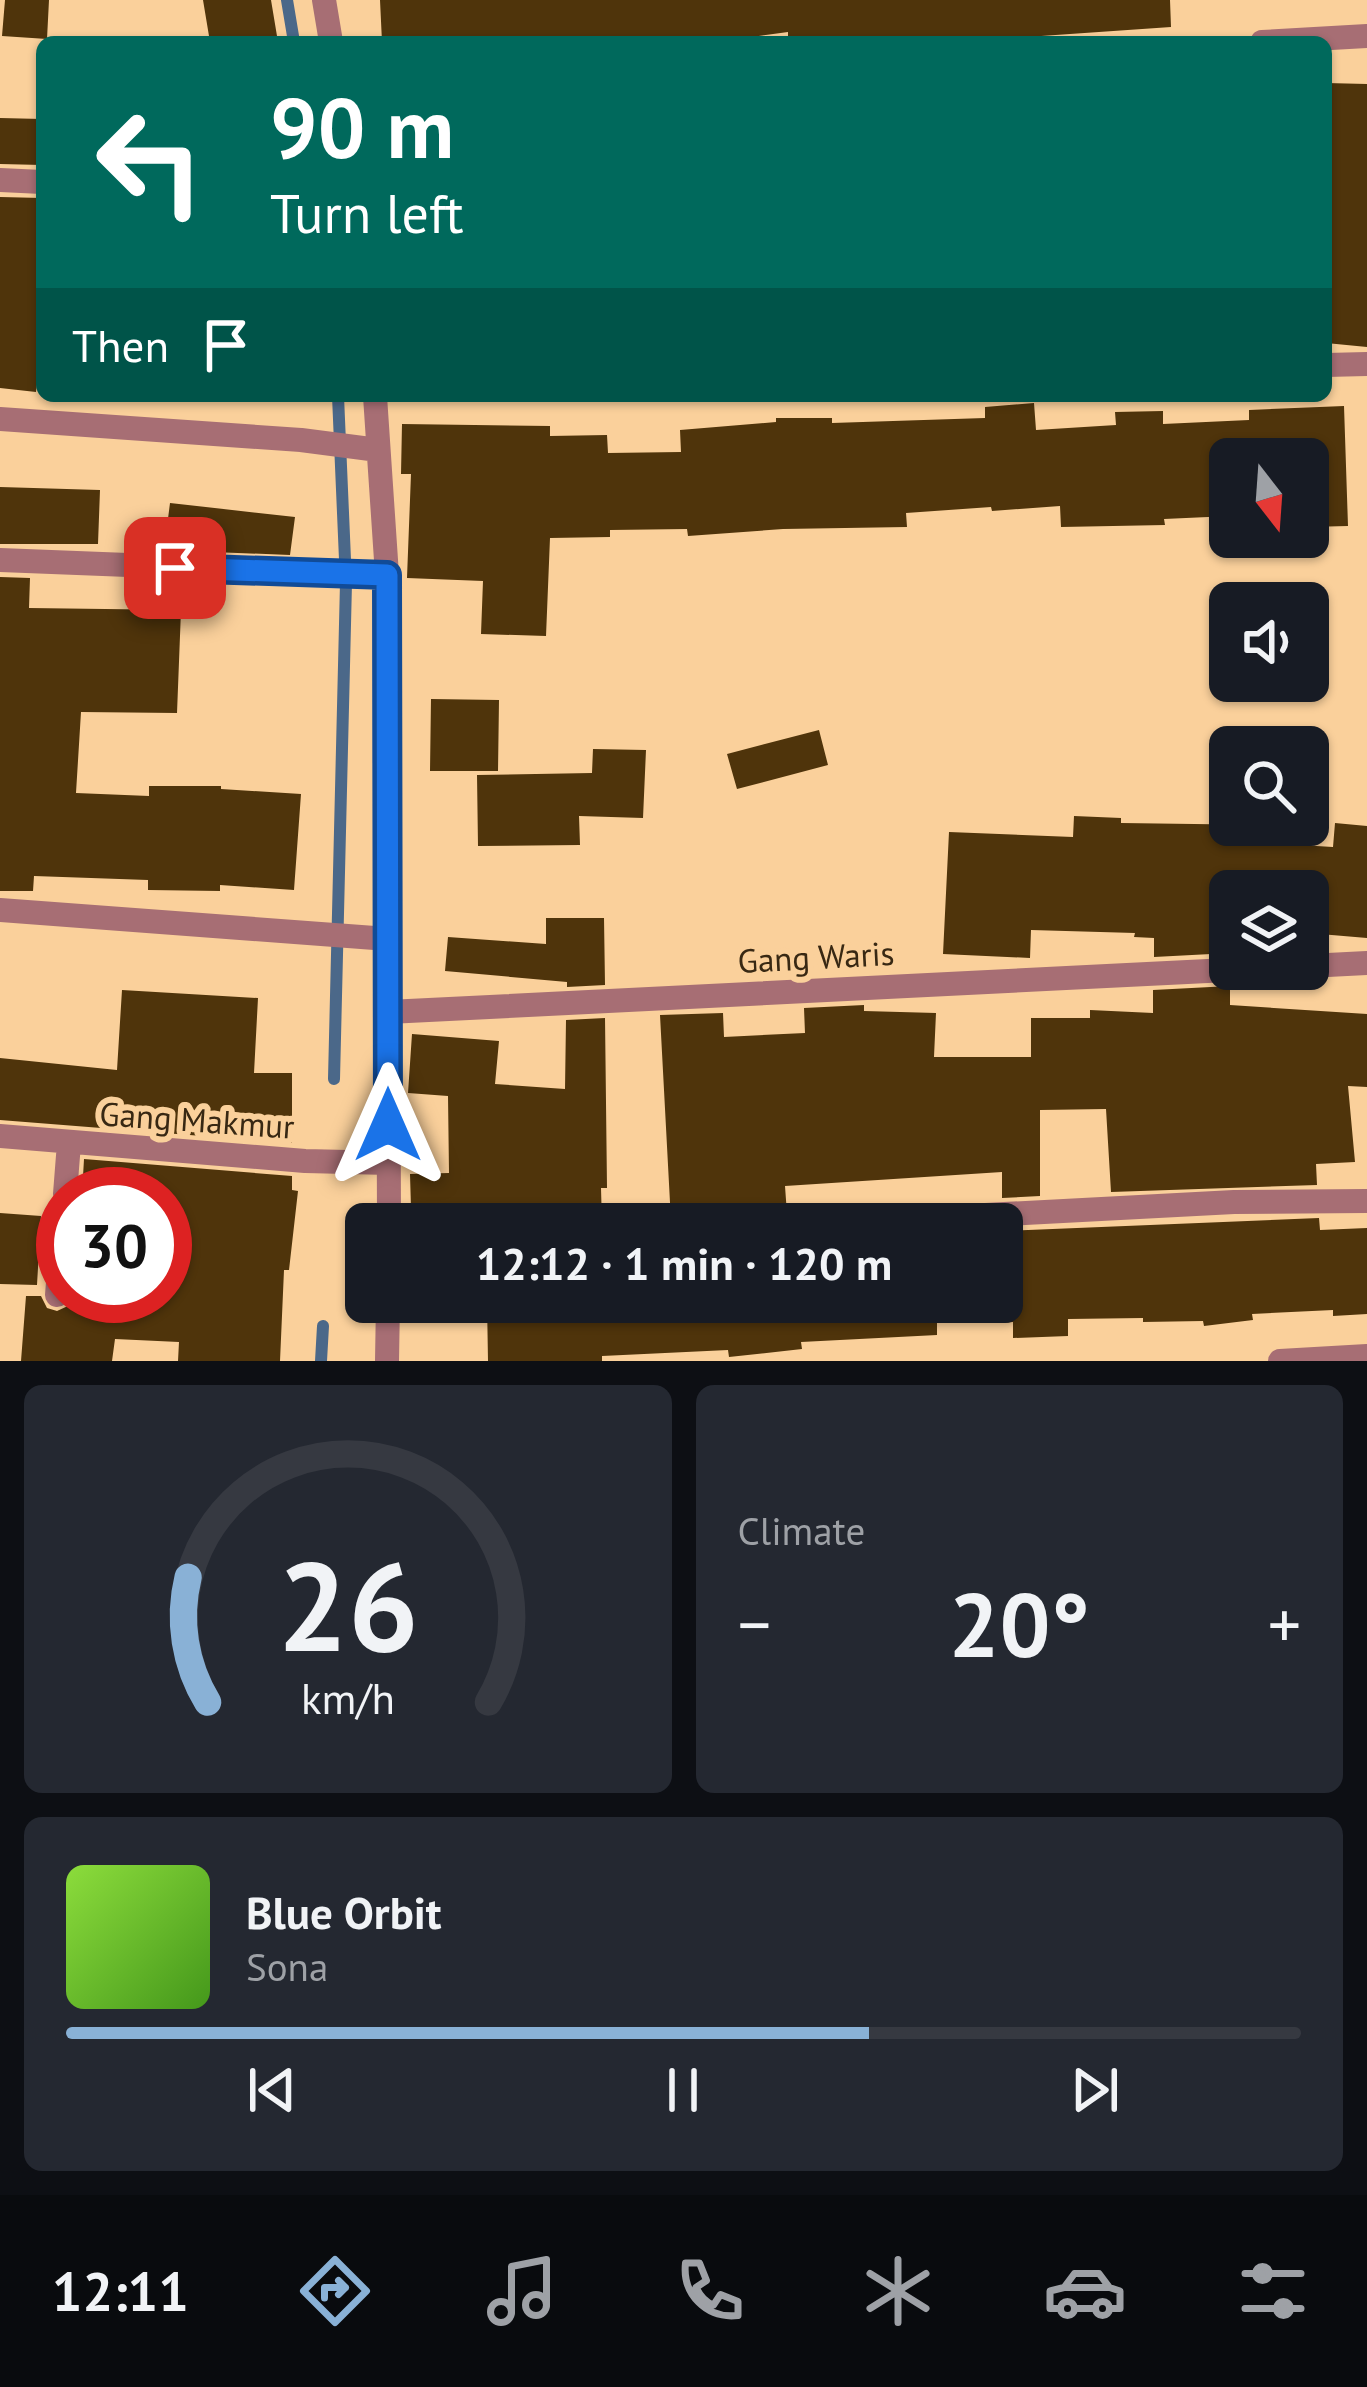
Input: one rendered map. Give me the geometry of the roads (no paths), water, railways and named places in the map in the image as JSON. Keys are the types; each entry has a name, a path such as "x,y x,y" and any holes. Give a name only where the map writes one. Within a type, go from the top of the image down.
{"street":[{"path":"324,0 330,36"},
{"path":"1332,38 1367,36"},
{"path":"0,180 36,182"},
{"path":"1332,365 1367,364"},
{"path":"374,402 370,449 388,939 389,1203"},
{"path":"0,419 370,449"},
{"path":"0,560 375,575"},
{"path":"0,910 388,939"},
{"path":"1329,965 1367,963"},
{"name":"Gang Waris","path":"388,1012 1209,971"},
{"name":"Gang Makmur","path":"0,1136 304,1161 388,1162"},
{"path":"67,1167 69,1143"},
{"path":"1023,1213 1234,1202 1367,1201"},
{"path":"388,1323 388,1361"},
{"path":"1280,1361 1367,1356"}],"waterway":[{"path":"287,0 293,36"},
{"path":"334,1079 346,583 338,402"},
{"path":"321,1361 323,1326"}]}
